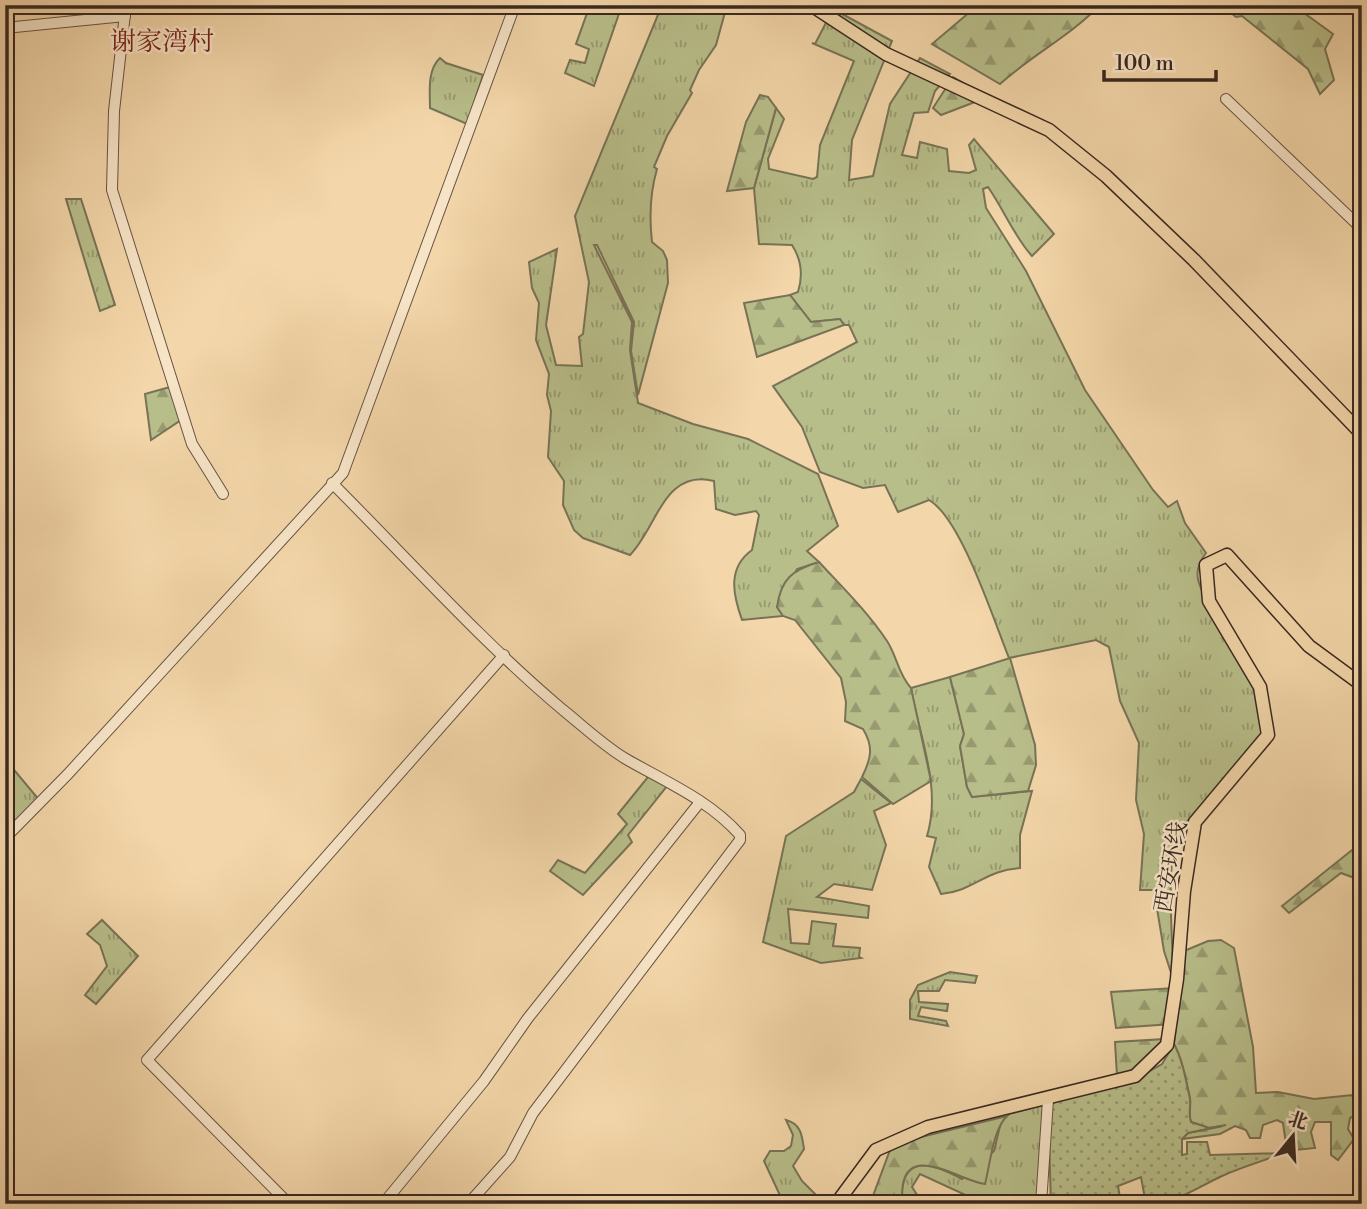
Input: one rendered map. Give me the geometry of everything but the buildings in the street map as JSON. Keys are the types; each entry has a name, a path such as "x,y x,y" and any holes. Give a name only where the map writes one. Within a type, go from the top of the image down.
{"main road":[{"path":"811,5 886,54 1048,130 1106,176 1194,260 1362,434"},
{"name":"西安环线","path":"836,1204 876,1150 929,1127 1048,1100 1135,1076 1167,1045 1195,822 1268,735 1260,687 1209,601 1206,565 1227,555 1309,646 1362,685"}],"street":[{"path":"5,838 68,774 343,472 515,5"},
{"path":"5,27 125,11 114,111 112,190 116,211 192,444 223,494"},
{"path":"1226,99 1362,229"},
{"path":"332,483 504,655 562,709 625,758 680,786 723,816 740,835 740,840 533,1113 510,1157 468,1204"},
{"path":"289,1204 148,1059 504,655"},
{"path":"383,1204 484,1081 528,1017 700,802"},
{"path":"1041,1204 1048,1100"}],"green space":[{"path":"590,5 622,5 594,86 565,73 570,60 585,63 589,49 576,44"},
{"path":"662,5 727,5 716,45 699,70 690,90 692,93 667,136 654,167 657,169 651,205 652,242 663,251 667,260 668,283 638,395 631,351 634,322 597,245 594,245 632,322 630,350 638,403 693,424 748,439 818,474 838,526 807,551 819,562 797,569 777,607 783,616 742,620 736,601 735,573 744,557 752,550 759,515 756,511 735,515 716,509 714,481 697,479 684,483 673,492 630,555 583,538 574,530 563,505 564,481 548,457 551,411 547,395 549,374 536,340 539,303 532,288 529,262 557,249 546,325 556,365 582,366 579,337 583,334 589,282 575,216"},
{"path":"978,5 1100,5 1000,84 932,44"},
{"path":"1221,5 1293,5 1333,34 1325,49 1334,80 1320,94 1308,69 1242,16 1236,17"},
{"path":"833,9 892,41 852,140 849,180 873,176 890,104 920,58 950,74 935,91 928,112 914,113 902,155 917,158 920,142 947,149 949,171 969,173 976,170 969,145 974,139 1054,234 1032,256 988,187 983,189 986,208 1026,271 1085,390 1153,490 1168,507 1177,501 1185,523 1206,553 1198,567 1199,583 1258,692 1263,711 1263,727 1259,739 1239,766 1187,821 1174,846 1171,928 1174,982 1164,951 1154,890 1140,890 1144,834 1136,800 1139,743 1120,701 1109,647 1096,640 1009,658 964,548 941,510 929,500 898,512 885,485 863,488 820,472 802,427 773,386 857,342 849,325 844,325 840,319 811,322 790,295 798,292 800,286 797,256 792,245 759,244 754,188 776,108 784,119 768,159 769,169 813,179 817,177 820,145 854,61 812,43 815,44"},
{"path":"440,58 446,63 483,75 467,124 430,108 431,75"},
{"path":"953,77 988,97 941,115 933,108"},
{"path":"760,95 768,97 776,108 754,188 727,191 746,122"},
{"path":"66,199 81,199 115,305 100,311"},
{"path":"790,295 811,322 840,319 844,325 757,357 744,303"},
{"path":"177,385 184,418 151,440 145,394"},
{"path":"819,562 879,630 911,688 931,781 893,804 862,777 869,759 869,742 863,729 845,721 846,702 841,678 795,620 783,616 777,607 781,589 789,577 802,568"},
{"path":"1010,658 1035,745 1036,765 1028,791 972,797 967,787 960,746 964,734 950,677"},
{"path":"950,677 964,734 960,746 967,787 972,797 1032,791 1020,835 1020,868 998,872 962,889 941,894 929,867 936,838 927,836 931,818 931,780 911,688"},
{"path":"5,759 40,801 18,824 10,813 5,817"},
{"path":"652,772 671,781 628,835 632,842 583,895 550,871 558,860 585,873 627,824 618,814"},
{"path":"861,779 891,803 874,811 886,845 872,890 834,884 817,897 869,906 868,918 788,909 791,943 809,944 812,921 836,924 833,946 860,948 861,958 821,963 763,942 786,836 854,792"},
{"path":"1362,842 1362,868 1352,877 1341,873 1289,913 1282,906"},
{"path":"102,920 138,956 96,1004 85,995 107,966 100,945 87,934"},
{"path":"1221,940 1234,948 1253,1047 1256,1093 1278,1092 1314,1099 1362,1094 1362,1112 1350,1118 1348,1129 1354,1139 1338,1160 1331,1155 1331,1122 1315,1122 1311,1132 1315,1148 1287,1151 1283,1123 1277,1120 1263,1125 1260,1138 1250,1138 1246,1130 1235,1126 1220,1134 1182,1139 1188,1133 1223,1126 1209,1128 1191,1122 1186,1078 1174,1044 1184,951 1208,941"},
{"path":"950,972 977,976 975,983 945,980 939,991 918,991 919,1002 948,1004 947,1011 921,1007 918,1016 946,1021 948,1026 910,1019 910,1000 918,985"},
{"path":"1174,988 1172,1024 1116,1028 1111,992"},
{"path":"1166,1039 1144,1065 1117,1076 1115,1042"},
{"path":"1174,1044 1186,1078 1191,1122 1209,1128 1226,1125 1188,1133 1182,1139 1182,1155 1187,1154 1187,1142 1207,1142 1210,1155 1284,1153 1157,1203 1146,1204 1141,1177 1118,1186 1121,1204 1051,1204 1048,1104 1130,1082 1162,1064"},
{"path":"1043,1105 1046,1204 993,1204 991,1199 972,1198 920,1174 912,1187 926,1204 915,1204 902,1194 908,1172 923,1165 962,1179 994,1151 1001,1122 1009,1114"},
{"path":"1007,1116 995,1138 985,1184 922,1165 912,1168 905,1177 902,1194 915,1204 870,1204 890,1150 913,1139"},
{"path":"786,1120 798,1127 804,1149 793,1166 802,1181 822,1201 820,1204 784,1204 764,1161 770,1151 784,1151 791,1146 793,1135"}],"district":[{"name":"谢家湾村","path":"162,42"}]}
